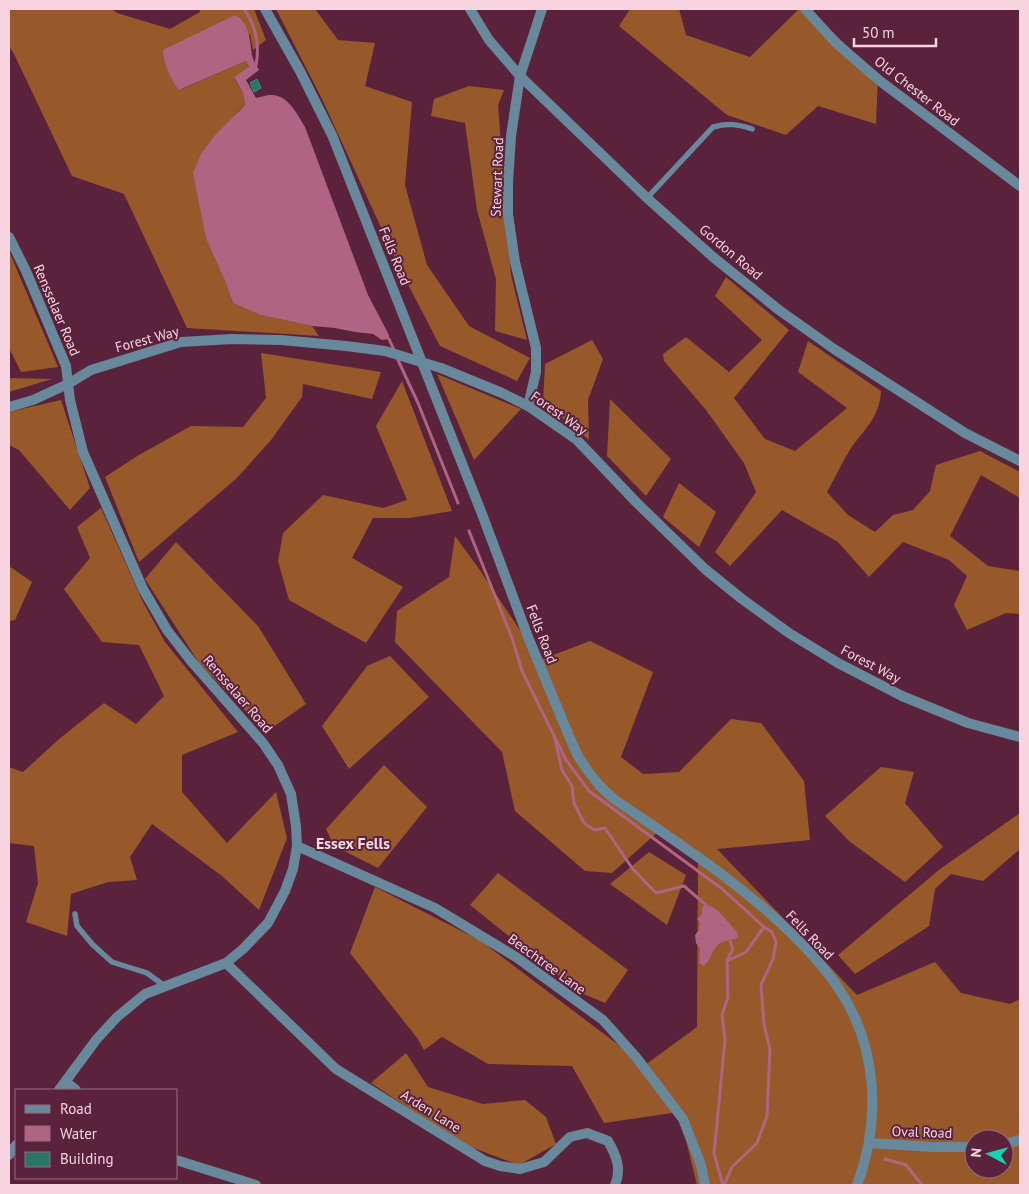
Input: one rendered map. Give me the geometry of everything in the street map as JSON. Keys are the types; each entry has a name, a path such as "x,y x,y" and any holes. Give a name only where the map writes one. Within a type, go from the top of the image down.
{"street":[{"name":"Fells Road","path":"265,9 301,73 332,135 482,514 528,637 578,756 599,785 614,799 725,876 789,931 826,971 840,989 851,1010 867,1055 872,1078 873,1102 870,1143 857,1185"},
{"name":"Gordon Road","path":"470,9 489,40 520,76 647,198 713,256 779,310 834,349 965,433 1020,461"},
{"name":"Stewart Road","path":"528,406 536,372 536,348 515,262 508,214 508,183 511,136 520,76 542,9"},
{"name":"Old Chester Road","path":"805,9 836,43 880,81 1020,186"},
{"name":"Rensselaer Road","path":"9,237 26,271 66,366 70,400 83,452 143,589 167,630 191,661 263,743 278,765 291,794 296,826 297,846 293,869 285,891 268,923 226,963 145,994 117,1017 96,1040 62,1086"},
{"name":"Forest Way","path":"9,406 34,400 68,384 91,370 181,342 232,339 281,340 385,351 422,362 457,374 528,406 577,440 649,516 705,569 742,600 789,633 838,663 902,696 968,723 1020,737"},
{"name":"Beechtree Lane","path":"297,846 435,908 516,957 603,1020 636,1057 683,1120 701,1165 705,1185"},
{"name":"Arden Lane","path":"226,963 336,1069 485,1161 520,1170 544,1162 570,1138 587,1133 608,1141 617,1158 618,1178 615,1185"},
{"name":"Oval Road","path":"870,1143 964,1147"},
{"path":"178,1161 256,1185"}],"lane":[{"path":"647,198 713,127 724,124 740,125 752,129"},
{"path":"75,914 77,926 93,945 112,962 147,973 166,987"}],"shaded area":[{"path":"9,9 112,9 117,13 170,29 200,12 199,9 254,9 266,40 253,50 250,34 180,90 246,61 249,68 234,78 243,93 245,105 237,112 223,276 233,303 260,315 312,326 319,336 187,328 124,194 72,176 9,46"},
{"path":"276,9 315,9 338,40 375,43 365,86 412,102 405,185 427,265 469,326 530,358 517,381 440,346 401,271 322,99"},
{"path":"630,9 679,9 686,35 750,57 799,9 809,9 878,76 876,124 818,106 786,135 727,115 619,26"},
{"path":"469,86 504,90 498,105 511,275 527,340 495,331 496,279 477,210 465,123 431,116 434,99"},
{"path":"9,251 58,367 21,372 9,348"},
{"path":"726,277 789,330 734,398 765,439 795,451 847,408 798,372 808,341 881,391 875,415 851,448 827,492 848,515 875,532 893,515 913,510 930,491 936,465 980,451 1020,472 1020,498 981,475 950,536 988,566 1020,571 1020,614 1006,613 967,630 954,605 967,576 949,560 903,542 869,577 838,542 782,510 730,566 715,552 756,492 744,463 706,410 664,361 663,354 686,337 729,372 762,340 715,296"},
{"path":"592,340 603,359 588,400 589,440 543,402 545,364"},
{"path":"261,353 381,372 372,399 303,384 302,397 271,440 237,478 139,562 105,477 139,455 191,426 243,427 266,398"},
{"path":"437,374 521,409 474,460"},
{"path":"9,378 52,379 9,392"},
{"path":"402,381 452,511 410,518 373,518 352,558 403,587 366,643 289,600 278,561 283,533 323,495 383,508 407,500 376,426"},
{"path":"610,399 671,459 646,496 607,456"},
{"path":"61,400 90,488 70,510 19,450 9,445 9,412"},
{"path":"679,483 716,512 699,547 663,517"},
{"path":"101,508 143,602 165,642 238,732 182,755 182,792 227,843 276,792 287,838 259,910 222,876 152,824 130,857 137,880 108,882 71,894 67,936 26,922 38,883 34,846 9,843 9,767 23,772 58,740 104,703 136,724 164,696 139,645 102,642 64,589 90,558 77,527"},
{"path":"455,536 540,660 590,641 653,672 621,757 643,774 679,772 731,719 761,723 804,781 810,840 717,849 857,995 935,962 961,993 1010,1004 1020,999 1020,1184 697,1185 679,1112 604,1123 572,1066 488,1064 442,1037 424,1050 417,1038 350,953 375,887 481,941 645,1065 697,1027 698,856 660,830 612,873 585,871 515,811 502,752 395,642 397,611 449,577"},
{"path":"176,542 258,626 306,704 266,732 199,663 145,579"},
{"path":"9,566 32,582 15,620 9,621"},
{"path":"390,656 429,697 349,769 322,726 367,666"},
{"path":"384,765 427,807 378,868 334,846 326,829"},
{"path":"881,767 914,772 905,803 943,847 905,882 849,841 825,816"},
{"path":"1020,813 1020,849 983,881 951,874 935,889 929,926 855,974 838,955 940,869"},
{"path":"649,852 686,875 667,925 610,884"},
{"path":"498,873 628,970 605,1003 579,992 470,905"},
{"path":"406,1053 428,1087 483,1104 525,1100 546,1117 556,1144 519,1165 463,1144 371,1083"}],"water":[{"path":"235,15 244,22 250,38 253,57 259,70 246,80 256,98 269,95 282,98 295,111 305,127 368,295 389,335 389,339 382,340 373,334 312,326 260,315 233,303 206,238 193,173 201,154 215,135 245,105 243,93 234,77 249,67 246,61 179,90 168,71 163,50"},
{"path":"706,905 719,912 737,932 738,936 736,939 719,944 704,966 699,963 700,949 696,943 695,935 699,930 700,922 697,919 702,914 702,907"}],"building":[{"path":"257,79 261,88 254,92 250,83"}],"waterway":[{"path":"244,9 252,22 256,36 258,50 256,65"},
{"path":"389,339 394,350"},
{"path":"397,358 418,403 458,503"},
{"path":"469,531 512,638 522,671 566,760 589,791 721,888 764,927 746,952 727,961 728,997 722,1015 725,1040 714,1154 723,1185"},
{"path":"555,739 562,770 572,786 574,803 584,823 594,830 605,828 632,868 656,893 684,886 706,905"},
{"path":"724,1185 732,1167 757,1143 767,1116 770,1049 764,1025 761,985 773,959 776,942 772,932 764,927"},
{"path":"727,960 733,949 730,941"},
{"path":"885,1159 906,1165 922,1185"}],"district":[{"name":"Essex Fells","path":"353,843"}]}
